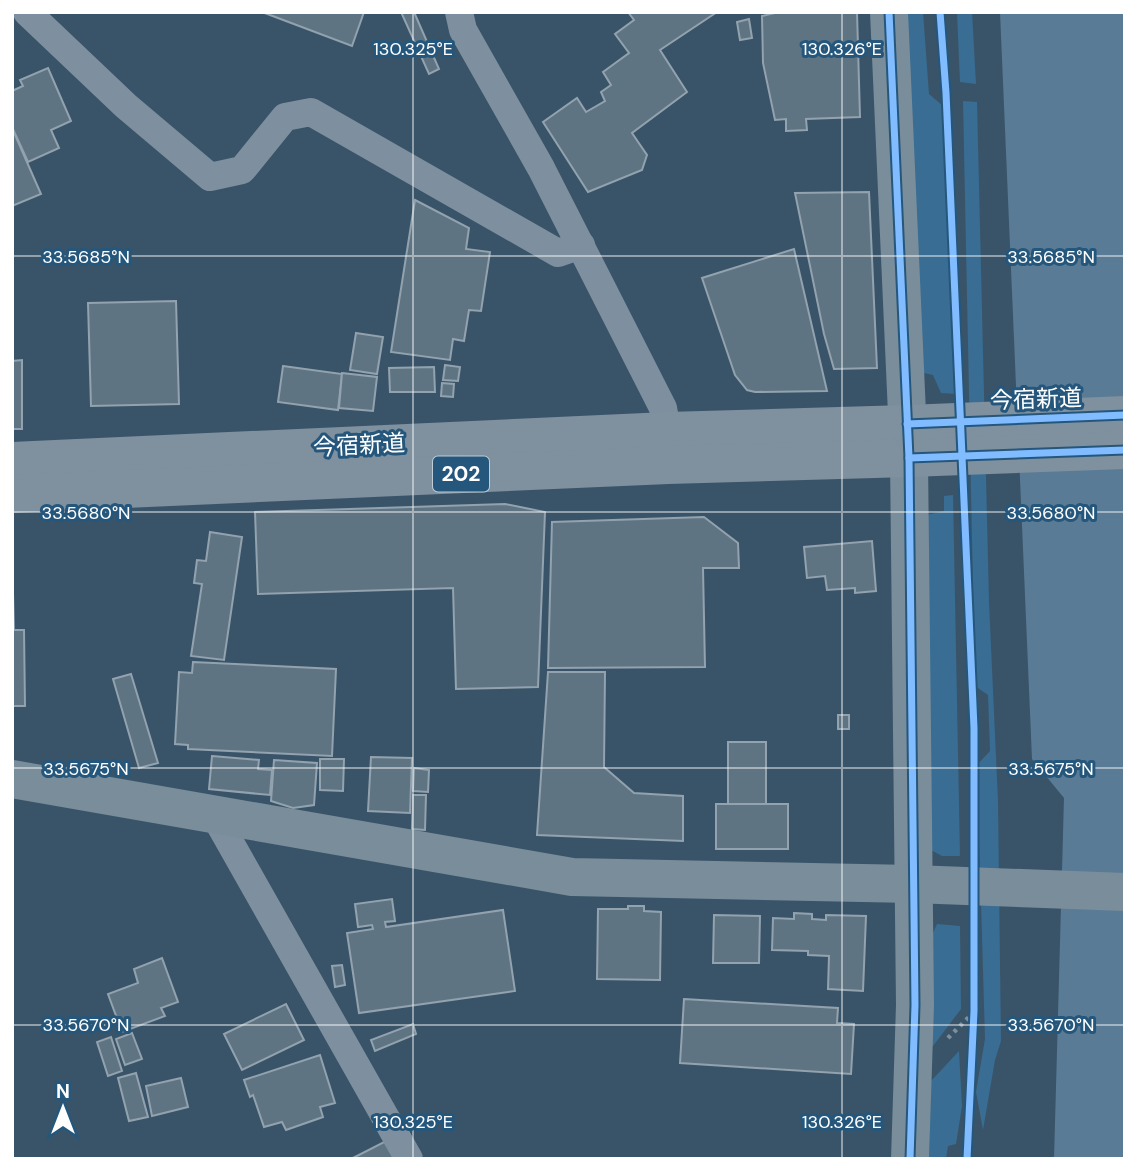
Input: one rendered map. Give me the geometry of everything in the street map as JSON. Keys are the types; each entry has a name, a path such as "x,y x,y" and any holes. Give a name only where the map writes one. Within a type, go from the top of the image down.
{"highway":[{"name":"今宿新道","path":"12,494 668,465 908,441 1125,415"},
{"name":"今宿新道","path":"12,461 667,431 1125,450"}],"street":[{"path":"27,12 126,106 210,177 242,170 285,117 310,112 558,253 581,245"},
{"path":"458,12 463,30 581,245 663,408 667,431"},
{"path":"889,12 908,441 915,1005 910,1159"},
{"path":"12,779 572,877 913,884 1125,892"},
{"path":"215,816 409,1159"}],"path":[{"path":"940,12 960,397"},
{"path":"963,479 974,728 974,863"},
{"path":"967,1159 974,1011 974,917"}],"shaded area":[{"path":"903,12 923,12 929,94 950,112 957,394 941,393 933,375 915,371"},
{"path":"957,12 972,12 976,84 960,82"},
{"path":"1000,12 1125,12 1125,1159 1054,1159 1064,798 1032,759"},
{"path":"963,101 977,102 989,602 998,801 1001,1041 995,1060 983,1130 976,1092 985,1039 977,765 990,751 988,695 975,686"},
{"path":"953,495 960,856 942,856 929,849 926,515 944,511 944,496"},
{"path":"937,924 960,926 961,1009 930,1050 929,942"},
{"path":"959,1051 962,1106 956,1144 948,1146 946,1159 929,1159 931,1081"}],"building":[{"path":"262,12 364,12 352,46"},
{"path":"401,12 414,12 439,69 429,74"},
{"path":"628,12 717,12 660,50 687,92 632,133 647,155 642,170 588,192 543,122 577,98 586,112 605,101 601,92 611,85 603,72 629,53 615,34 634,20"},
{"path":"779,12 857,12 860,117 806,119 807,130 786,131 786,119 775,120 763,63 762,16"},
{"path":"749,19 752,38 740,40 737,22"},
{"path":"48,68 71,121 51,130 59,148 28,162 12,127 12,91 23,86 20,80"},
{"path":"12,128 41,194 12,206"},
{"path":"869,192 877,368 834,369 824,334 795,193"},
{"path":"415,200 469,228 466,249 490,252 481,311 469,310 464,341 453,339 450,360 391,352"},
{"path":"794,249 827,391 747,390 735,375 702,278"},
{"path":"176,301 179,404 91,406 88,303"},
{"path":"356,333 383,337 377,374 350,370"},
{"path":"22,360 22,429 12,429 12,361"},
{"path":"445,365 460,367 458,381 443,380"},
{"path":"283,366 342,374 338,410 278,402"},
{"path":"434,367 435,392 390,392 389,368"},
{"path":"342,373 377,377 373,411 339,408"},
{"path":"442,383 454,384 453,397 441,396"},
{"path":"505,504 545,512 538,687 456,689 453,588 258,594 255,512"},
{"path":"704,517 738,543 739,568 703,568 705,667 548,668 552,522"},
{"path":"210,532 242,537 224,660 191,656 202,584 194,583 197,560 206,561"},
{"path":"872,541 876,591 855,593 855,588 827,590 825,576 807,578 804,547"},
{"path":"12,556 14,630 24,630 25,706 12,706"},
{"path":"193,662 336,669 332,756 188,749 188,745 175,744 179,672 192,673"},
{"path":"548,672 605,672 604,767 634,793 683,796 683,841 537,835"},
{"path":"131,674 158,763 139,768 113,679"},
{"path":"838,715 849,715 849,729 838,729"},
{"path":"728,742 766,742 766,804 728,804"},
{"path":"212,756 259,760 258,769 272,770 270,795 209,789"},
{"path":"371,757 412,758 410,813 368,811"},
{"path":"320,759 344,759 343,791 320,790"},
{"path":"274,760 317,763 314,805 293,808 271,801"},
{"path":"414,768 429,770 428,792 413,791"},
{"path":"413,795 426,795 425,830 412,829"},
{"path":"716,804 788,804 788,849 716,849"},
{"path":"392,899 395,921 385,922 386,927 503,910 515,991 359,1013 347,933 373,929 372,925 358,927 355,904"},
{"path":"628,906 644,906 644,911 661,912 660,980 597,979 598,909 628,909"},
{"path":"794,913 812,914 812,919 826,920 826,915 866,916 863,991 828,989 829,956 808,955 808,951 772,950 773,918 794,919"},
{"path":"714,915 760,916 759,963 713,963"},
{"path":"162,958 178,1002 161,1008 165,1016 122,1032 108,994 138,983 134,969"},
{"path":"342,965 345,985 335,987 332,966"},
{"path":"684,999 838,1008 837,1023 854,1024 851,1074 680,1063"},
{"path":"286,1004 304,1040 242,1070 224,1034"},
{"path":"413,1024 416,1034 375,1051 371,1040"},
{"path":"132,1033 142,1059 125,1065 116,1039"},
{"path":"111,1037 122,1071 108,1076 97,1042"},
{"path":"320,1055 335,1103 320,1107 323,1117 286,1130 282,1122 264,1127 253,1095 250,1097 244,1080"},
{"path":"136,1073 148,1117 129,1121 118,1078"},
{"path":"181,1078 188,1107 152,1116 146,1086"},
{"path":"388,1140 398,1159 351,1159"}],"cycle path":[{"path":"889,12 909,458 915,1005 910,1159"},
{"path":"940,12 946,93 974,728 974,1011 967,1159"},
{"path":"907,424 1125,415"},
{"path":"909,458 1125,450"}]}
